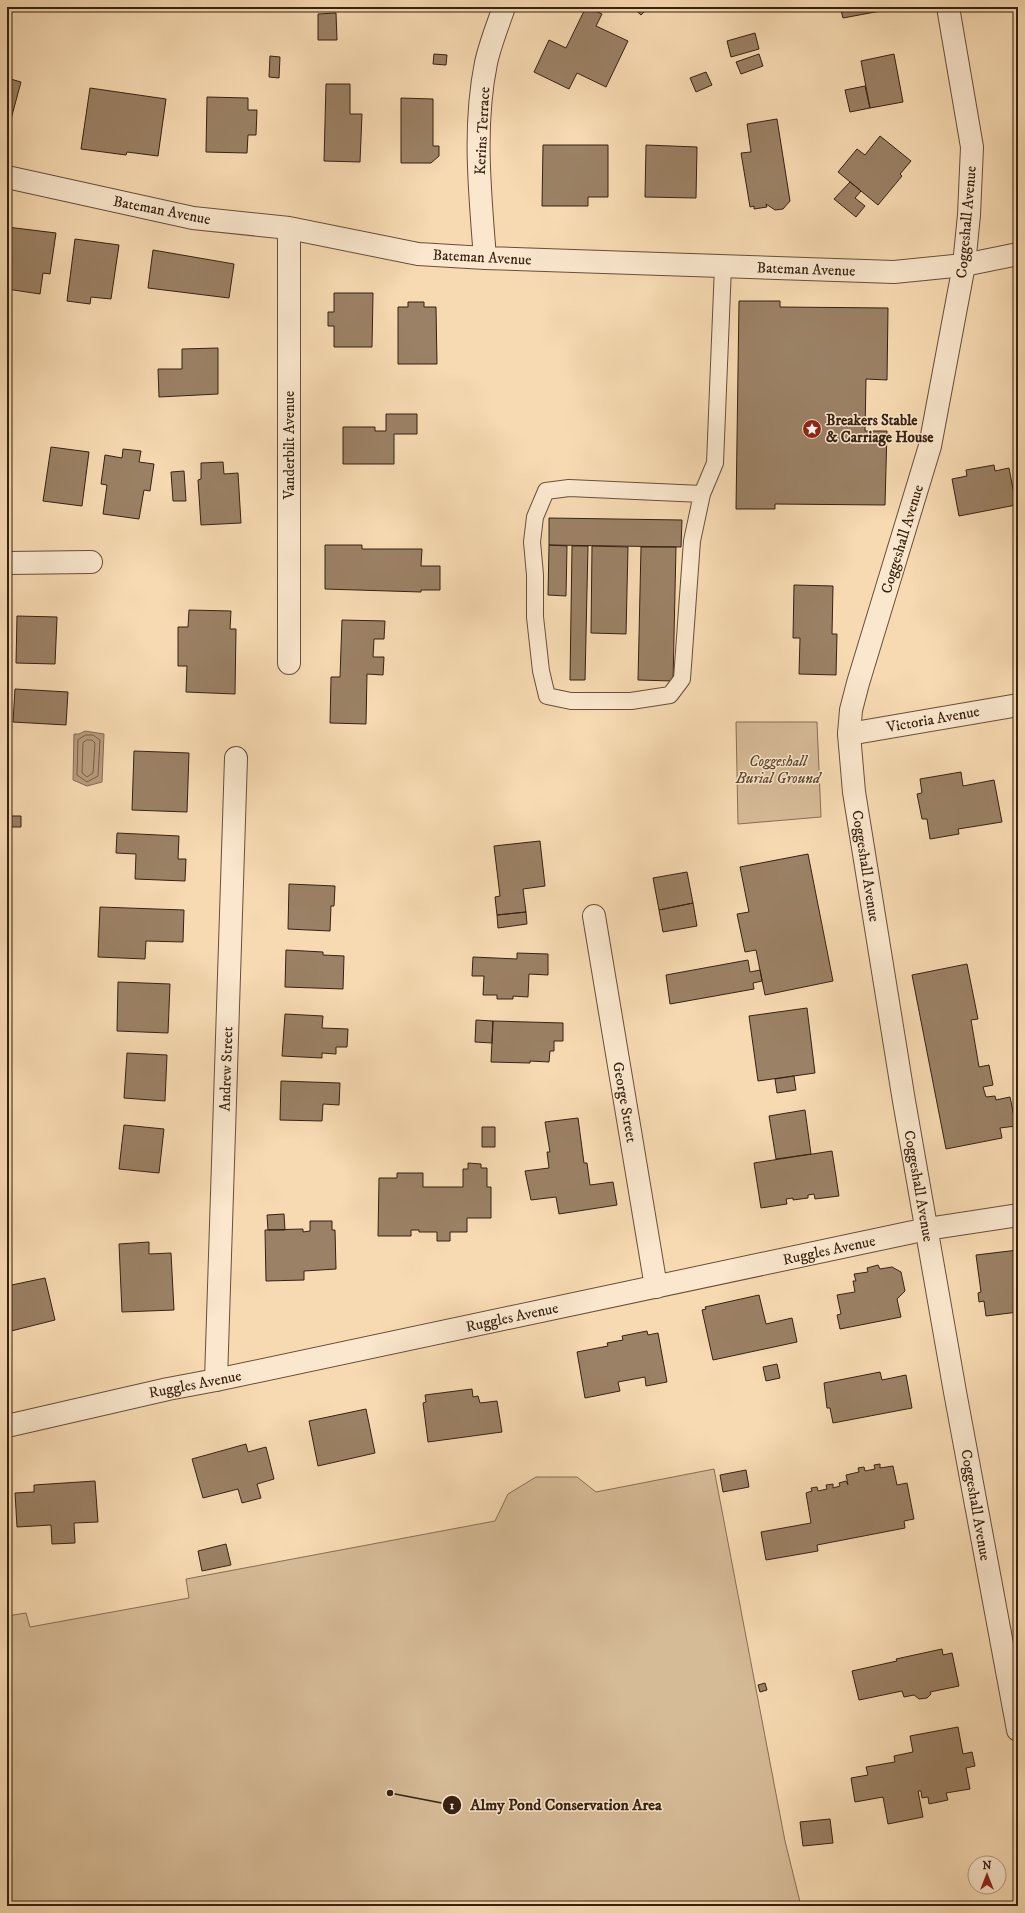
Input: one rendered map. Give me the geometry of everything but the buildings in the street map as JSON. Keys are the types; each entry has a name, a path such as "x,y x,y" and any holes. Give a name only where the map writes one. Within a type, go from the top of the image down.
{"street":[{"name":"Kerins Terrace","path":"485,258 478,159 481,106 487,62 504,7"},
{"name":"Coggeshall Avenue","path":"948,7 972,147 969,215 964,265 930,446 858,683 851,710 849,734 854,792 927,1229 1018,1730"},
{"name":"Bateman Avenue","path":"7,177 193,218 289,228 418,254 485,258 894,272 964,265 1018,254"},
{"name":"Vanderbilt Avenue","path":"289,228 289,663"},
{"path":"7,562 91,562"},
{"name":"Victoria Avenue","path":"849,734 1018,705"},
{"name":"Andrew Street","path":"216,1380 236,758"},
{"name":"George Street","path":"594,916 656,1287"},
{"name":"Ruggles Avenue","path":"7,1426 168,1389 927,1229 1018,1215"}],"lane":[{"path":"702,494 569,488 546,491 535,517 532,542 535,575 535,617 541,670 546,696 571,700 631,702 670,695 682,679 692,541 702,494 715,463 723,266"}],"green space":[{"name":"Coggeshall Burial Ground","path":"736,722 817,722 821,817 738,824"},
{"path":"714,1469 785,1841 801,1906 7,1906 7,1616 26,1613 30,1627 189,1598 186,1579 495,1521 508,1494 536,1477 577,1477 596,1492"}],"water":[{"path":"85,731 104,734 102,782 87,786 73,780 74,734 79,734"}],"place":[{"name":"Breakers Stable & Carriage House","path":"812,429"},
{"name":"Almy Pond Conservation Area","path":"390,1793"}]}
